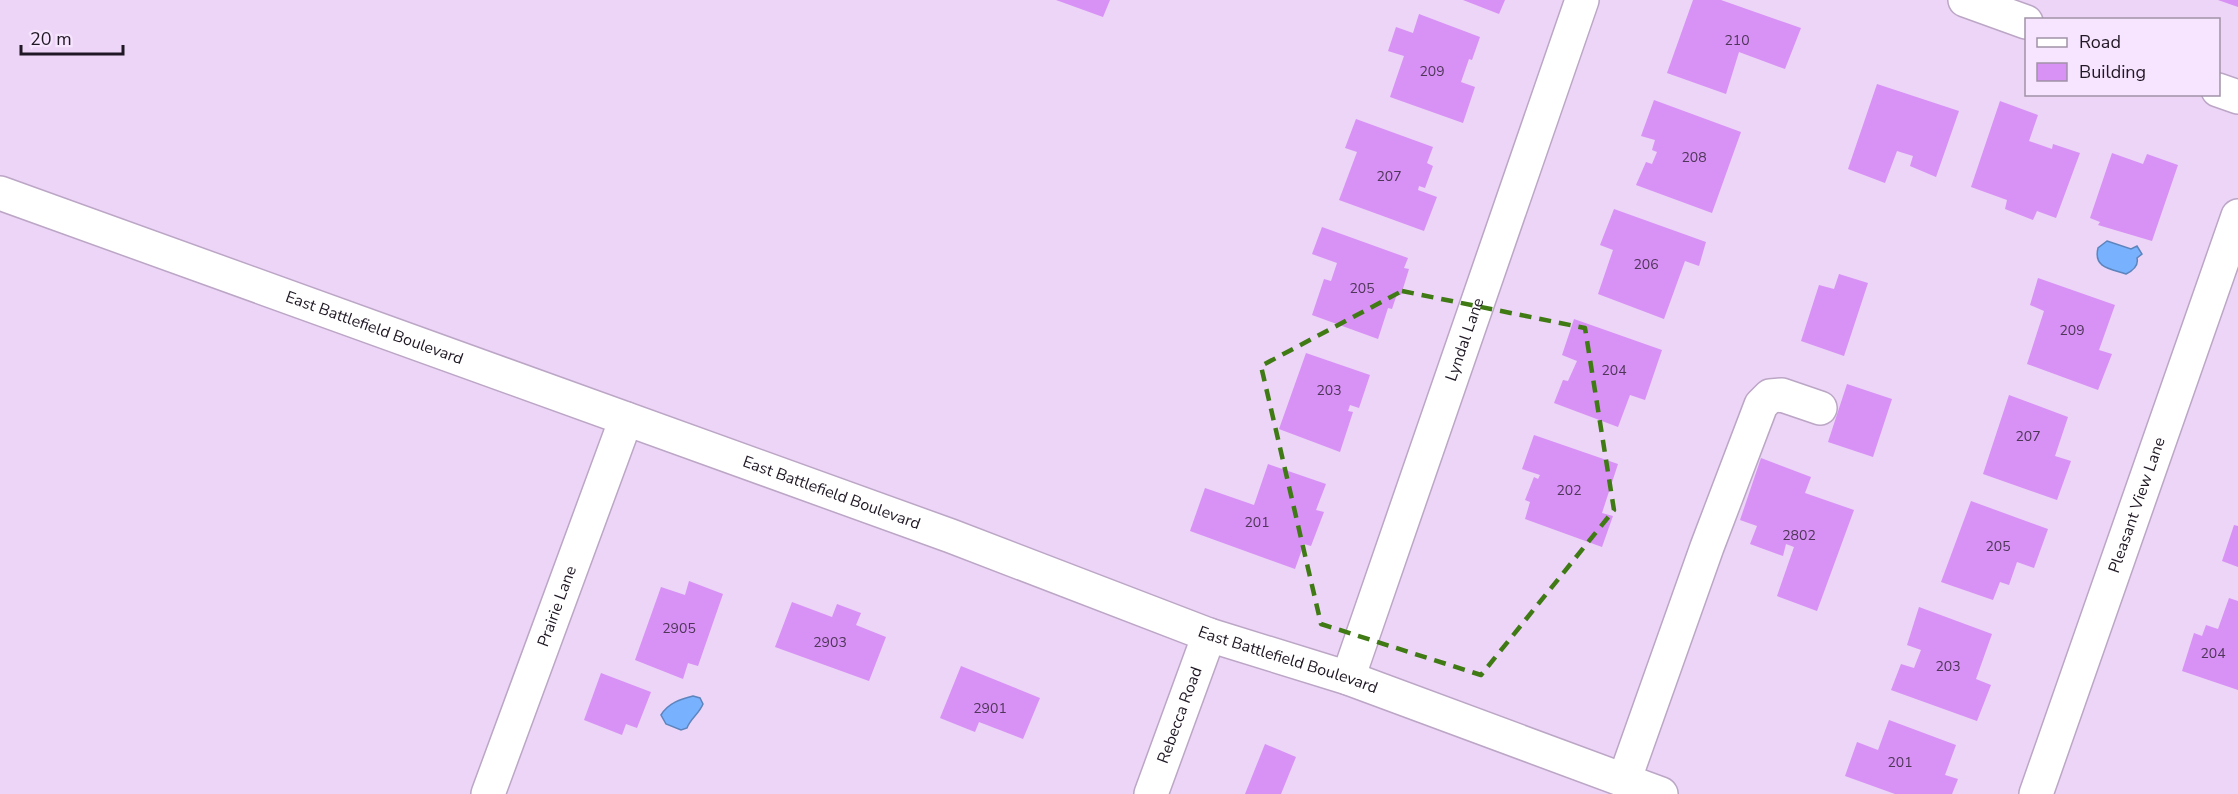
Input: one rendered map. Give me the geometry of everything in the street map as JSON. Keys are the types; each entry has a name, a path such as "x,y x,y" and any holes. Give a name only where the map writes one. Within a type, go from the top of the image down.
{"street":[{"name":"Lyndal Lane","path":"1348,678 1582,0"},
{"path":"1965,0 2025,22"},
{"path":"2220,91 2238,97"},
{"name":"East Battlefield Boulevard","path":"0,193 951,537 1209,635 1348,678 1661,794"},
{"name":"Pleasant View Lane","path":"2036,794 2238,216"},
{"path":"1624,781 1758,411 1770,396 1782,395 1820,408"},
{"name":"Prairie Lane","path":"488,794 626,419"},
{"name":"Rebecca Road","path":"1151,794 1209,635"}],"highlighted area":[{"path":"1402,291 1585,328 1614,510 1481,675 1321,624 1261,366"}],"water":[{"path":"2107,241 2131,249 2137,246 2142,254 2137,258 2133,270 2126,274 2101,264 2097,255 2098,248"},
{"path":"693,696 700,698 703,704 687,728 681,730 666,724 661,715 667,707"}],"building":[{"path":"1056,0 1110,0 1103,17"},
{"path":"1463,0 1505,0 1499,14"},
{"path":"1693,0 1721,0 1801,28 1785,69 1739,52 1726,94 1667,73"},
{"path":"2218,0 2238,0 2238,7"},
{"path":"1419,14 1480,37 1461,82 1475,87 1463,123 1390,97 1404,56 1388,51 1396,27 1413,33"},
{"path":"1877,84 1959,111 1936,177 1910,166 1913,156 1897,151 1885,183 1848,169"},
{"path":"1654,100 1741,132 1712,213 1636,185 1646,162 1652,164 1657,152 1652,150 1655,140 1641,136"},
{"path":"2000,101 2038,115 2029,141 2052,149 2053,144 2080,153 2056,218 2037,211 2033,220 2005,209 2007,200 1971,187"},
{"path":"1356,119 1433,147 1427,163 1433,166 1425,188 1419,186 1418,190 1437,197 1424,231 1339,200 1357,152 1345,148"},
{"path":"2112,153 2143,164 2147,154 2178,165 2152,241 2098,225 2100,222 2090,218"},
{"path":"1614,209 1706,242 1699,266 1685,261 1664,319 1598,294 1613,250 1600,245"},
{"path":"1322,227 1408,258 1404,268 1409,269 1401,295 1397,294 1392,309 1388,308 1378,339 1312,315 1324,279 1331,281 1337,263 1312,254"},
{"path":"1839,274 1868,283 1844,356 1801,341 1819,285 1834,289"},
{"path":"2038,278 2115,305 2099,350 2112,354 2098,390 2027,364 2044,311 2030,305"},
{"path":"1574,319 1662,350 1645,400 1630,395 1618,427 1554,403 1563,380 1568,381 1577,361 1562,355"},
{"path":"1306,353 1370,375 1359,408 1350,405 1348,411 1353,412 1340,452 1279,429"},
{"path":"1847,384 1892,399 1873,457 1828,442"},
{"path":"2009,395 2068,417 2055,456 2071,461 2057,500 1983,474"},
{"path":"1534,435 1618,464 1602,513 1613,516 1602,547 1525,519 1530,502 1525,500 1534,477 1538,479 1540,475 1522,469"},
{"path":"1761,458 1811,477 1805,493 1854,510 1817,611 1777,596 1794,547 1786,544 1783,556 1750,544 1757,526 1740,520"},
{"path":"1268,464 1326,484 1316,510 1324,512 1311,546 1304,544 1295,569 1190,531 1205,488 1254,505"},
{"path":"1971,501 2048,529 2034,568 2017,562 2009,585 2000,582 1993,600 1941,582"},
{"path":"2234,525 2238,526 2238,567 2222,561"},
{"path":"689,581 723,594 698,666 688,663 683,679 635,660 661,587 685,595"},
{"path":"2229,598 2238,601 2238,690 2182,671 2194,633 2202,636 2206,625 2218,629"},
{"path":"792,602 832,617 837,604 861,613 856,625 886,637 869,681 775,647"},
{"path":"1919,607 1992,634 1976,679 1991,685 1977,721 1891,690 1901,664 1914,668 1921,650 1907,645"},
{"path":"961,666 1040,698 1023,739 979,722 975,732 940,718"},
{"path":"601,673 651,692 637,728 626,724 622,735 584,720"},
{"path":"1889,720 1956,745 1945,775 1958,779 1952,794 1895,794 1845,776 1857,742 1878,750"},
{"path":"1265,744 1296,757 1281,794 1245,794"}]}
